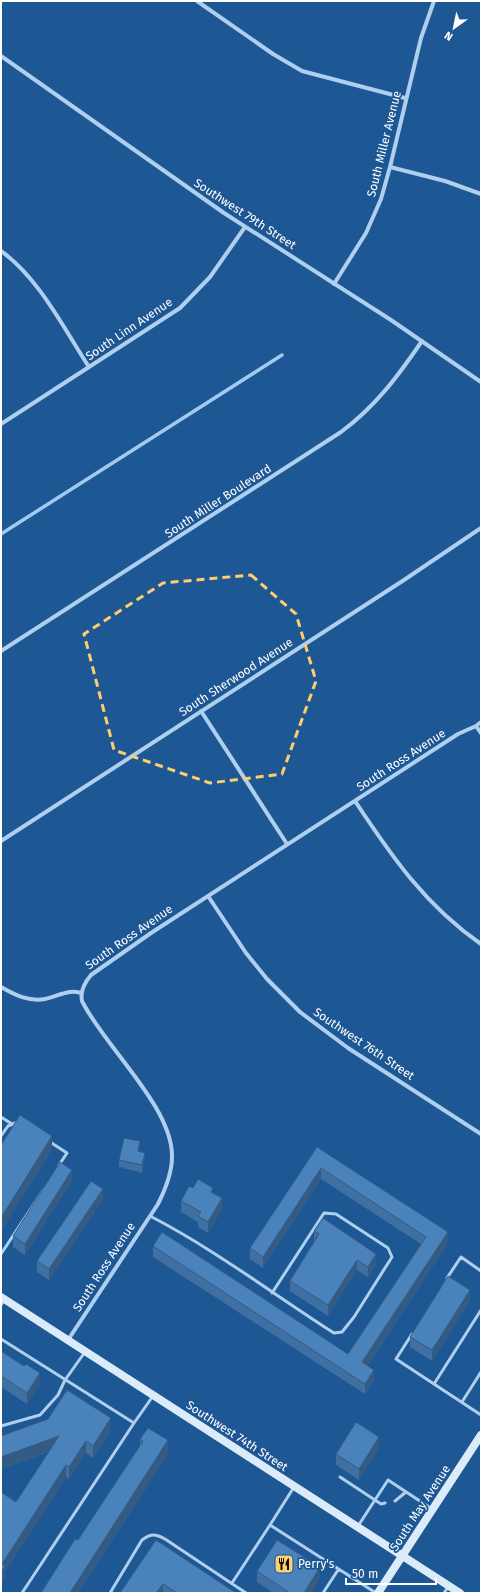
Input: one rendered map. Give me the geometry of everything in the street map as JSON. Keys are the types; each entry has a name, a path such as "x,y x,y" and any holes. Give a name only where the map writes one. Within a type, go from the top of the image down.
{"main road":[{"name":"Southwest 74th Street","path":"2,1301 68,1341 294,1487 358,1526 460,1593"},
{"name":"South May Avenue","path":"377,1593 403,1556 481,1435"}],"street":[{"path":"197,1 273,54 302,72 405,98"},
{"name":"South Miller Avenue","path":"334,284 370,226 381,199 425,22 434,1"},
{"name":"Southwest 79th Street","path":"1,56 245,227 422,341 481,382"},
{"path":"390,167 445,181 481,194"},
{"name":"South Linn Avenue","path":"1,424 190,300 210,277 245,227"},
{"path":"1,251 17,264 37,287 89,367"},
{"name":"South Miller Boulevard","path":"1,651 341,432 362,415 386,391 422,341"},
{"name":"South Sherwood Avenue","path":"1,841 481,528"},
{"path":"201,711 287,844"},
{"name":"South Ross Avenue","path":"68,1341 162,1196 169,1176 172,1159 170,1137 158,1111 86,1009 82,1001 81,993 84,984 91,975 208,896 458,734 476,726 481,722"},
{"path":"476,726 481,733"},
{"path":"355,801 394,859 417,888 452,921 481,944"},
{"name":"Southwest 76th Street","path":"208,896 246,954 267,979 300,1012 348,1048 481,1134"},
{"path":"1,987 19,996 36,1000 45,999 68,991 81,993"}],"lane":[{"path":"1,1117 12,1124"},
{"path":"1,1136 8,1126 17,1121 23,1125"},
{"path":"48,1141 66,1153 58,1166"},
{"path":"1,1254 46,1185"},
{"path":"150,1216 180,1232 272,1293 334,1333 342,1332 354,1318 392,1257 388,1248 336,1214 324,1212 272,1293"},
{"path":"444,1283 461,1257 481,1271"},
{"path":"434,1384 481,1310"},
{"path":"416,1327 396,1359 481,1415"},
{"path":"1,1339 134,1423"},
{"path":"1,1426 40,1415 58,1395 66,1380 85,1352"},
{"path":"462,1402 481,1372"},
{"path":"22,1593 134,1423 154,1396"},
{"path":"340,1477 381,1504 385,1503"},
{"path":"358,1526 388,1480 433,1509"},
{"path":"232,1583 294,1487"},
{"path":"395,1501 406,1492"},
{"path":"270,1525 338,1570 377,1593"},
{"path":"110,1593 142,1540 149,1534 157,1535 165,1539 246,1593"},
{"path":"323,1593 338,1570"},
{"path":"444,1593 450,1586"}],"highlighted area":[{"path":"251,575 296,614 316,681 282,774 210,783 114,750 84,634 163,583"}],"building":[{"path":"20,1115 52,1136 1,1218 1,1145"},
{"path":"124,1138 140,1141 138,1151 145,1153 142,1165 119,1160"},
{"path":"317,1147 448,1232 362,1362 374,1370 365,1384 153,1246 162,1232 348,1354 426,1237 321,1168 263,1257 250,1248"},
{"path":"60,1162 72,1170 25,1244 13,1236"},
{"path":"198,1179 213,1188 211,1192 222,1198 208,1222 198,1216 201,1212 181,1201 189,1186 193,1188"},
{"path":"91,1181 103,1189 49,1269 37,1261"},
{"path":"323,1218 376,1254 368,1267 357,1260 328,1305 290,1281 319,1234 314,1231"},
{"path":"448,1276 470,1290 432,1350 410,1337"},
{"path":"1,1351 24,1366 26,1364 40,1373 27,1393 1,1376"},
{"path":"67,1390 111,1418 93,1446 86,1441 69,1467 66,1465 2,1564 5,1566 1,1572 1,1492 16,1502 59,1436 1,1457 1,1436 48,1419"},
{"path":"356,1422 379,1437 359,1469 336,1454"},
{"path":"148,1428 168,1440 70,1593 41,1593 75,1539 78,1540 143,1441 140,1439"},
{"path":"156,1540 236,1593 177,1593 163,1584 156,1593 120,1593"},
{"name":"Perry's","path":"277,1540 320,1567 304,1593 290,1593 257,1571"}],"waterway":[{"path":"1,534 282,355"}],"place":[{"name":"Perry's","path":"284,1564"}]}
